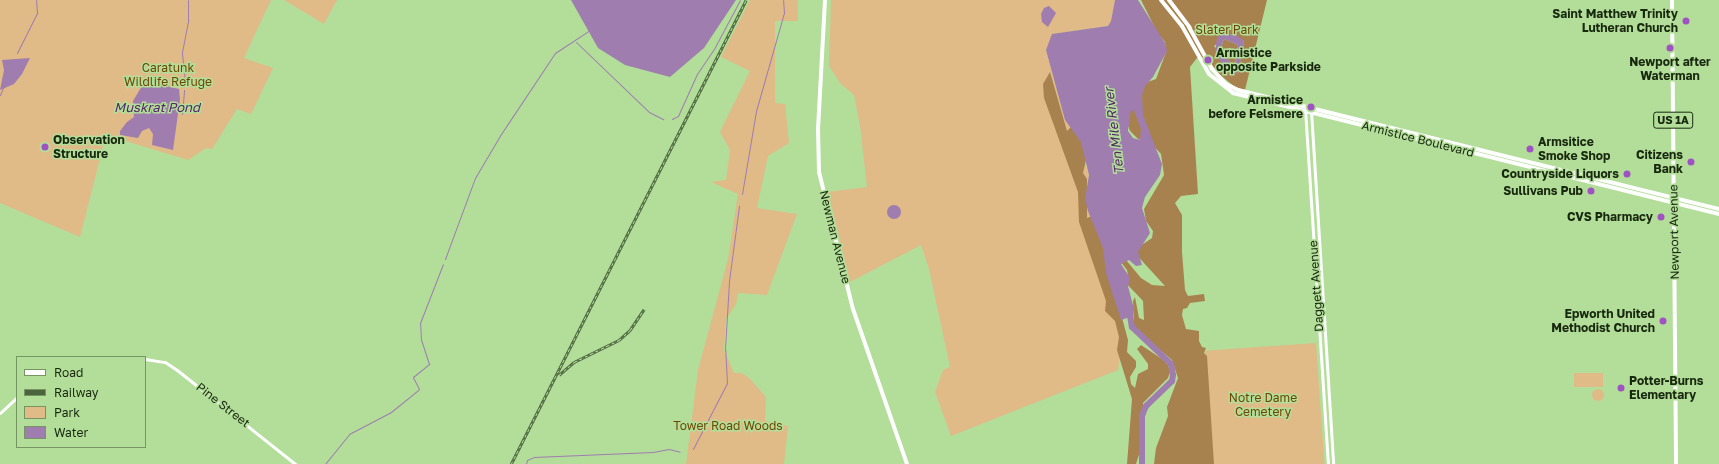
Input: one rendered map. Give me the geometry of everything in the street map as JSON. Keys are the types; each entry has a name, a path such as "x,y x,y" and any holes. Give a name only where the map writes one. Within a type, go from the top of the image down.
{"main road":[{"name":"Newman Avenue","path":"825,0 818,128 819,172 853,309 907,464"},
{"name":"Armistice Boulevard","path":"1162,0 1182,26 1206,70 1225,89 1242,96 1311,111 1674,200 1719,209"},
{"name":"Armistice Boulevard","path":"1169,0 1189,27 1208,64 1226,84 1238,90 1305,110"},
{"name":"Newport Avenue","path":"1672,0 1676,464"},
{"name":"Armistice Boulevard","path":"1674,200 1719,214"}],"street":[{"name":"Daggett Avenue","path":"1305,110 1328,464"},
{"name":"Daggett Avenue","path":"1311,111 1333,464"},
{"name":"Pine Street","path":"146,359 165,362 177,370 295,464"},
{"path":"0,413 16,398"}],"green space":[{"name":"Caratunk Wildlife Refuge","path":"0,0 271,0 244,58 273,68 251,114 237,109 212,149 206,148 188,160 106,135 80,237 0,203"},
{"path":"284,0 337,0 324,24"},
{"name":"Tower Road Woods","path":"750,0 798,0 798,21 775,21 775,103 785,104 789,143 768,156 757,208 797,214 767,295 738,293 736,304 726,319 724,350 734,373 742,373 750,379 766,397 765,421 788,426 784,464 686,464 698,370 728,259 738,194 711,182 726,180 730,150 720,132 750,71 721,57"},
{"path":"831,0 1115,0 1111,21 1108,26 1053,34 1046,50 1065,120 1077,135 1089,175 1085,199 1103,248 1106,273 1123,335 1118,370 951,436 935,392 943,370 950,367 929,269 921,245 850,282 828,192 867,187 860,126 854,95 840,83 829,66"},
{"name":"Slater Park","path":"1141,0 1267,0 1245,90 1235,87 1219,74 1206,57 1197,58 1190,67 1198,194 1181,196 1175,203 1182,215 1182,252 1185,290 1188,296 1204,294 1205,301 1190,303 1187,308 1183,309 1182,315 1186,329 1199,331 1199,341 1202,347 1206,348 1204,353 1207,356 1214,464 1154,464 1156,448 1168,416 1167,407 1178,378 1172,360 1134,328 1133,301 1135,297 1139,318 1144,320 1143,301 1125,282 1128,276 1127,270 1117,257 1126,260 1141,278 1152,285 1165,286 1133,251 1152,238 1153,231 1146,221 1144,209 1164,175 1161,154 1152,144 1138,139 1130,131 1128,125 1129,111 1142,84 1156,79 1166,52 1165,42 1157,32","holes":["1231,34 1244,41 1238,74 1235,63 1238,45 1224,39 1221,48 1235,70 1214,46"]},
{"path":"1050,72 1067,131 1075,123 1082,122 1086,160 1083,173 1087,179 1087,218 1092,216 1104,250 1128,340 1127,352 1136,361 1136,367 1130,377 1131,384 1135,388 1138,374 1148,369 1148,364 1137,349 1141,345 1162,359 1168,365 1170,372 1168,378 1143,403 1142,445 1136,464 1127,464 1132,399 1117,350 1119,337 1115,321 1105,311 1106,301 1079,222 1078,192 1044,98 1043,84"},
{"name":"Notre Dame Cemetery","path":"1316,343 1324,464 1213,464 1205,351"},
{"path":"1574,373 1603,373 1603,387 1574,387"},
{"path":"1596,389 1600,389 1604,395 1600,401 1596,401 1592,397 1592,393"}],"water":[{"path":"571,0 736,0 704,48 670,77 625,65 598,48"},
{"path":"1115,0 1138,0 1165,43 1167,51 1153,77 1145,86 1142,95 1143,115 1162,164 1160,175 1145,197 1142,208 1150,233 1138,252 1142,265 1136,266 1129,260 1121,264 1130,278 1128,286 1134,309 1133,316 1121,320 1106,273 1103,248 1088,211 1085,199 1089,175 1081,142 1065,120 1046,50 1052,34 1108,26 1111,21","holes":["1131,110 1134,111 1141,129 1140,140 1133,138 1128,131"]},
{"path":"1049,6 1056,13 1048,27 1042,22 1041,14 1044,8"},
{"path":"1223,33 1238,36 1244,41 1238,75 1235,63 1238,45 1224,39 1221,48 1235,70 1236,76 1224,67 1215,53 1217,38"},
{"path":"30,58 22,74 14,84 0,90 4,70 2,60"},
{"name":"Muskrat Pond","path":"145,81 179,89 180,99 173,150 152,145 153,134 149,128 142,131 138,138 120,135 120,131 127,122 134,117 133,101"},
{"path":"894,205 899,207 901,212 899,217 894,219 889,217 887,212 889,207"}],"waterway":[{"path":"17,53 37,13 36,0"},
{"path":"185,82 182,52 188,20 188,0"},
{"path":"672,119 678,116 697,74 715,47 740,0"},
{"path":"742,194 756,111 784,13 783,0"},
{"path":"445,259 475,178 501,134 555,53 590,30"},
{"path":"576,42 649,112 663,119"},
{"path":"0,95 3,88"},
{"path":"182,114 184,90"},
{"path":"693,449 727,383 725,349 729,281 739,206"},
{"path":"325,464 349,434 391,412 419,389 413,377 429,364 421,340 420,323 443,264"},
{"name":"Ten Mile River","path":"1129,309 1132,327 1171,364 1173,375 1172,381 1146,406 1142,416 1142,464"},
{"path":"526,464 527,460 534,457 653,452 669,449 680,452"}],"railway":[{"path":"511,464 746,0"},
{"path":"559,375 574,362 619,340 630,330 644,309"}],"place":[{"name":"Saint Matthew Trinity Lutheran Church","path":"1686,21"},
{"name":"Newport after Waterman","path":"1670,48"},
{"name":"Armistice opposite Parkside","path":"1208,60"},
{"name":"Armistice before Felsmere","path":"1311,107"},
{"name":"Observation Structure","path":"45,147"},
{"name":"Armsitice Smoke Shop","path":"1530,149"},
{"name":"Citizens Bank","path":"1691,162"},
{"name":"Countryside Liquors","path":"1627,174"},
{"name":"Sullivans Pub","path":"1591,191"},
{"name":"CVS Pharmacy","path":"1661,217"},
{"name":"Epworth United Methodist Church","path":"1663,321"},
{"name":"Potter-Burns Elementary","path":"1621,388"}]}
